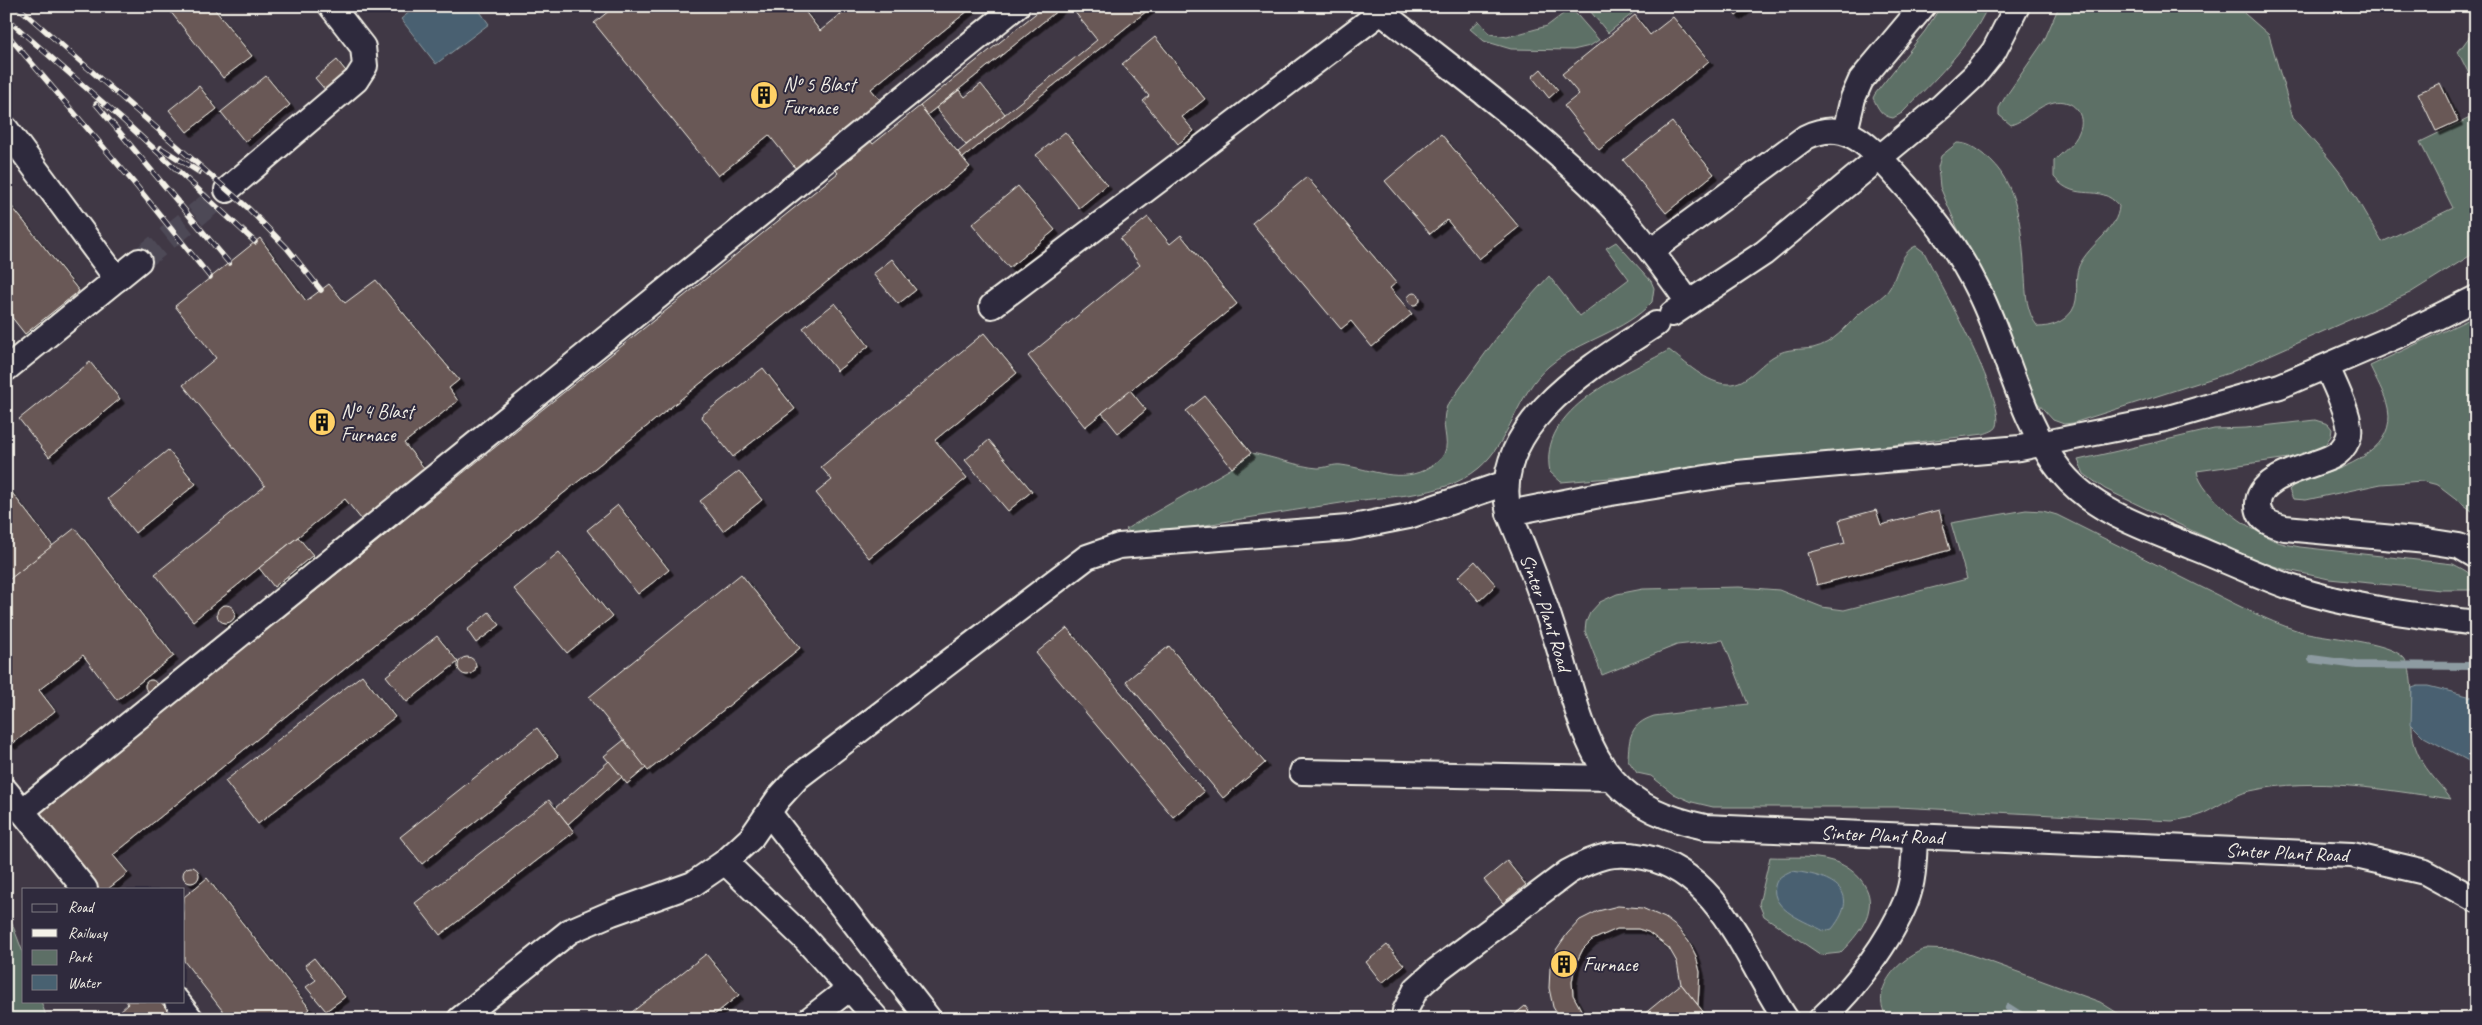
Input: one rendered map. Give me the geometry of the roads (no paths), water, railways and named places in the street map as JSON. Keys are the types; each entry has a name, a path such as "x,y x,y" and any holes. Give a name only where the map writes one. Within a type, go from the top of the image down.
{"lane":[{"path":"227,190 356,80 365,66 363,47 331,6"},
{"path":"22,811 1017,6"},
{"path":"1845,132 1853,98 1861,80 1923,6"},
{"path":"460,1019 570,931 612,913 693,884 724,862 751,838 778,799 798,777 1071,567 1095,553 1119,546 1348,528 1383,523 1432,509 1506,483 1520,442 1537,414 1580,375 1772,248 1942,106 1974,76 1994,51 2017,6"},
{"path":"992,306 1382,8 1536,137 1610,204 1651,251 1672,314"},
{"path":"6,129 117,279"},
{"path":"1651,251 1806,137 1826,129 1845,132 1858,139 1880,158 1931,213 1962,260 1980,293 2044,444 2062,473 2083,494 2111,512 2140,526 2292,588 2389,612 2476,623"},
{"path":"6,369 139,261"},
{"path":"1509,513 1605,494 1737,472 2044,444 2191,412 2280,386 2411,330 2476,298"},
{"path":"2327,367 2349,424 2348,439 2334,456 2279,476 2266,486 2259,497 2258,505 2263,518 2268,523 2285,528 2428,541 2451,545 2466,549 2476,556"},
{"name":"Sinter Plant Road","path":"1506,483 1506,500 1509,513 1541,592 1594,753 1611,778 1633,799 1657,813 1705,827 2352,855 2425,872 2476,900"},
{"path":"1302,772 1611,778"},
{"path":"6,791 84,888"},
{"path":"769,813 929,1019"},
{"path":"1822,1019 1849,989 1892,929 1906,901 1913,873 1915,837"},
{"path":"1404,1019 1405,1011 1416,989 1437,970 1568,872 1588,861 1614,854 1652,859 1679,870 1702,888 1730,924 1770,995 1786,1019"},
{"path":"724,862 805,939 877,1019"},
{"path":"810,1019 850,988"},
{"path":"178,1002 191,1019"}],"water":[{"path":"417,6 476,6 489,24 436,64 401,19"},
{"path":"2428,686 2476,698 2476,765 2424,737 2411,724 2412,688"},
{"path":"1791,871 1818,876 1838,886 1843,894 1844,904 1841,915 1832,929 1824,931 1808,924 1791,914 1778,902 1775,894 1777,880"}],"waterway":[{"path":"2312,659 2357,665 2476,666"},
{"path":"2009,1008 2026,1019"}],"tunnel":[{"path":"139,261 227,190"}],"railway":[{"path":"17,6 248,208 287,248 321,290"},
{"path":"6,18 124,121 255,242"},
{"path":"6,33 134,183 210,277"},
{"path":"96,104 229,263"},
{"path":"161,148 199,172"}],"place":[{"name":"Nº 5 Blast Furnace","path":"764,95"},
{"name":"Nº 4 Blast Furnace","path":"322,422"},
{"name":"Furnace","path":"1564,964"}]}
